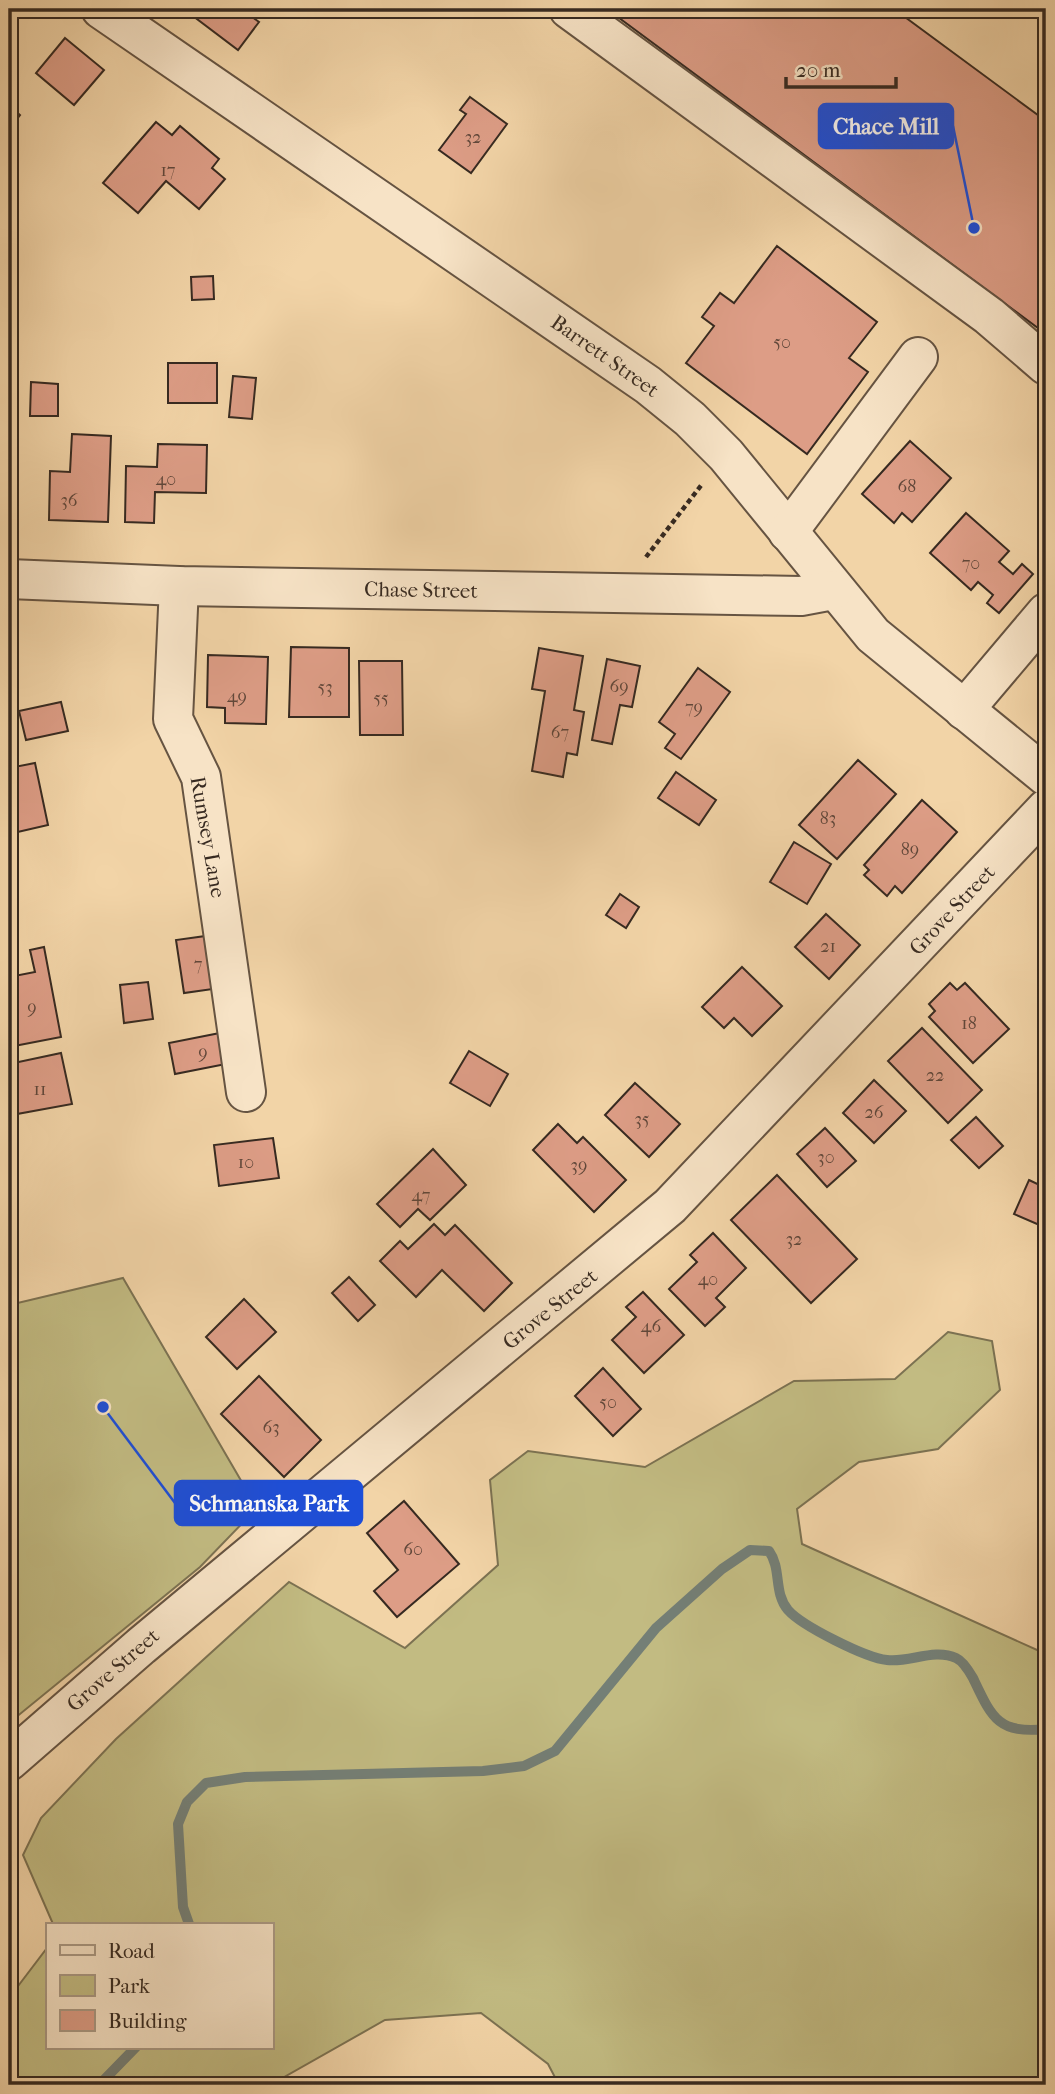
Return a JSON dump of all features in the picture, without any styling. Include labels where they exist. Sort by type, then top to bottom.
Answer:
[{"type":"street","name":"Barrett Street","points":[[101,9],[648,385],[690,419],[726,455],[833,590],[873,635],[1046,776]]},
{"type":"street","points":[[569,9],[989,316],[1046,365]]},
{"type":"street","points":[[788,532],[918,357]]},
{"type":"street","name":"Chase Street","points":[[9,579],[179,586],[801,596],[833,590]]},
{"type":"street","name":"Rumsey Lane","points":[[179,586],[173,719],[201,777],[246,1092]]},
{"type":"street","points":[[964,710],[1046,613]]},
{"type":"street","name":"Grove Street","points":[[9,1761],[141,1646],[670,1206],[1046,809]]},
{"type":"path","points":[[643,561],[710,474]]},
{"type":"green space","points":[[123,1278],[257,1508],[200,1567],[9,1723],[9,1305]]},
{"type":"green space","points":[[948,1332],[992,1341],[1000,1390],[938,1449],[859,1462],[797,1509],[802,1544],[1046,1654],[1046,2079],[1040,2085],[559,2085],[548,2064],[481,2013],[385,2020],[270,2085],[9,2085],[9,1998],[46,1949],[46,2048],[273,2048],[273,1923],[53,1923],[23,1855],[41,1818],[116,1739],[289,1582],[405,1648],[498,1565],[490,1480],[528,1451],[645,1467],[794,1381],[895,1379]]},
{"type":"building","points":[[198,9],[241,9],[259,22],[238,50],[193,16]]},
{"type":"building","points":[[607,9],[894,9],[1046,121],[1046,334]]},
{"type":"building","points":[[65,38],[104,70],[74,105],[36,73]]},
{"type":"building","points":[[470,97],[507,124],[471,173],[439,150],[466,114],[460,110]]},
{"type":"building","points":[[9,105],[20,115],[9,129]]},
{"type":"building","points":[[156,122],[172,135],[180,126],[219,159],[212,168],[225,179],[199,209],[166,181],[138,213],[103,183]]},
{"type":"building","points":[[777,246],[877,322],[849,358],[868,372],[807,454],[686,363],[714,326],[702,317],[720,293],[734,303]]},
{"type":"building","points":[[213,276],[214,299],[192,300],[191,277]]},
{"type":"building","points":[[168,363],[217,363],[217,403],[168,403]]},
{"type":"building","points":[[233,376],[256,378],[252,419],[229,417]]},
{"type":"building","points":[[31,382],[58,384],[58,416],[30,416]]},
{"type":"building","points":[[9,417],[15,417],[12,458],[9,458]]},
{"type":"building","points":[[72,434],[111,436],[108,522],[49,520],[50,471],[70,472]]},
{"type":"building","points":[[910,441],[951,478],[912,522],[902,513],[894,523],[862,494]]},
{"type":"building","points":[[158,444],[207,445],[206,493],[155,492],[154,523],[125,522],[126,466],[157,467]]},
{"type":"building","points":[[966,513],[1009,551],[999,562],[1013,574],[1022,564],[1033,574],[999,613],[987,603],[993,595],[978,582],[971,590],[930,553]]},
{"type":"building","points":[[291,647],[349,648],[349,717],[289,717]]},
{"type":"building","points":[[539,648],[583,656],[574,710],[584,712],[577,755],[567,753],[563,777],[532,771],[545,691],[532,689]]},
{"type":"building","points":[[208,655],[268,657],[266,724],[225,723],[225,708],[207,707]]},
{"type":"building","points":[[607,659],[640,666],[632,707],[620,705],[612,744],[592,740]]},
{"type":"building","points":[[359,661],[402,661],[403,735],[360,735]]},
{"type":"building","points":[[9,667],[16,667],[15,701],[9,700]]},
{"type":"building","points":[[698,668],[730,692],[681,759],[665,748],[675,734],[659,722]]},
{"type":"building","points":[[61,702],[68,731],[26,740],[19,711]]},
{"type":"building","points":[[858,760],[896,794],[837,859],[799,825]]},
{"type":"building","points":[[35,763],[48,825],[9,834],[9,768]]},
{"type":"building","points":[[676,772],[716,800],[699,825],[658,798]]},
{"type":"building","points":[[922,800],[957,832],[902,893],[895,886],[887,896],[864,875],[869,870],[864,865]]},
{"type":"building","points":[[794,842],[831,864],[807,904],[770,882]]},
{"type":"building","points":[[620,894],[639,907],[626,928],[606,915]]},
{"type":"building","points":[[826,914],[860,945],[829,979],[795,947]]},
{"type":"building","points":[[213,935],[220,988],[184,993],[176,940]]},
{"type":"building","points":[[44,947],[61,1037],[9,1047],[9,977],[35,972],[30,950]]},
{"type":"building","points":[[742,967],[782,1006],[752,1036],[734,1018],[724,1028],[702,1007]]},
{"type":"building","points":[[148,982],[153,1019],[124,1023],[120,985]]},
{"type":"building","points":[[950,983],[957,990],[965,983],[1009,1029],[973,1063],[929,1017],[935,1011],[929,1004]]},
{"type":"building","points":[[922,1028],[982,1090],[948,1123],[888,1061]]},
{"type":"building","points":[[230,1031],[236,1062],[175,1074],[169,1043]]},
{"type":"building","points":[[469,1051],[508,1074],[490,1106],[450,1083]]},
{"type":"building","points":[[61,1053],[72,1104],[17,1114],[9,1064]]},
{"type":"building","points":[[874,1080],[906,1111],[874,1143],[843,1113]]},
{"type":"building","points":[[635,1083],[680,1124],[649,1157],[605,1115]]},
{"type":"building","points":[[976,1117],[1003,1146],[979,1168],[951,1140]]},
{"type":"building","points":[[558,1124],[577,1143],[583,1137],[626,1180],[594,1212],[533,1150]]},
{"type":"building","points":[[825,1128],[856,1161],[827,1187],[797,1154]]},
{"type":"building","points":[[273,1138],[279,1178],[219,1186],[214,1145]]},
{"type":"building","points":[[433,1149],[466,1185],[430,1220],[418,1209],[400,1227],[377,1204]]},
{"type":"building","points":[[777,1175],[857,1259],[811,1303],[731,1220]]},
{"type":"building","points":[[1029,1180],[1046,1188],[1044,1227],[1014,1214]]},
{"type":"building","points":[[434,1224],[445,1235],[455,1225],[512,1283],[484,1311],[442,1270],[416,1297],[380,1261],[400,1241],[408,1249]]},
{"type":"building","points":[[713,1233],[746,1268],[716,1298],[725,1307],[705,1326],[669,1289],[697,1262],[690,1255]]},
{"type":"building","points":[[349,1277],[375,1305],[358,1321],[332,1293]]},
{"type":"building","points":[[643,1292],[684,1335],[644,1373],[612,1340],[636,1317],[626,1307]]},
{"type":"building","points":[[244,1299],[276,1332],[237,1369],[206,1337]]},
{"type":"building","points":[[603,1368],[641,1409],[613,1436],[575,1396]]},
{"type":"building","points":[[259,1376],[321,1440],[284,1477],[221,1414]]},
{"type":"building","points":[[404,1501],[459,1564],[397,1617],[374,1591],[398,1570],[367,1533]]},
{"type":"waterway","points":[[189,1923],[183,1907],[178,1824],[187,1802],[206,1783],[245,1777],[483,1771],[524,1766],[555,1751],[656,1628],[722,1569],[750,1550],[769,1551],[775,1565],[783,1603],[795,1617],[806,1624],[850,1648],[877,1658],[895,1660],[930,1655],[956,1658],[968,1669],[986,1704],[999,1720],[1017,1729],[1046,1729]]},
{"type":"waterway","points":[[99,2085],[135,2048]]},
{"type":"place","name":"Chace Mill","points":[[974,228]]},
{"type":"place","name":"Schmanska Park","points":[[103,1407]]}]
